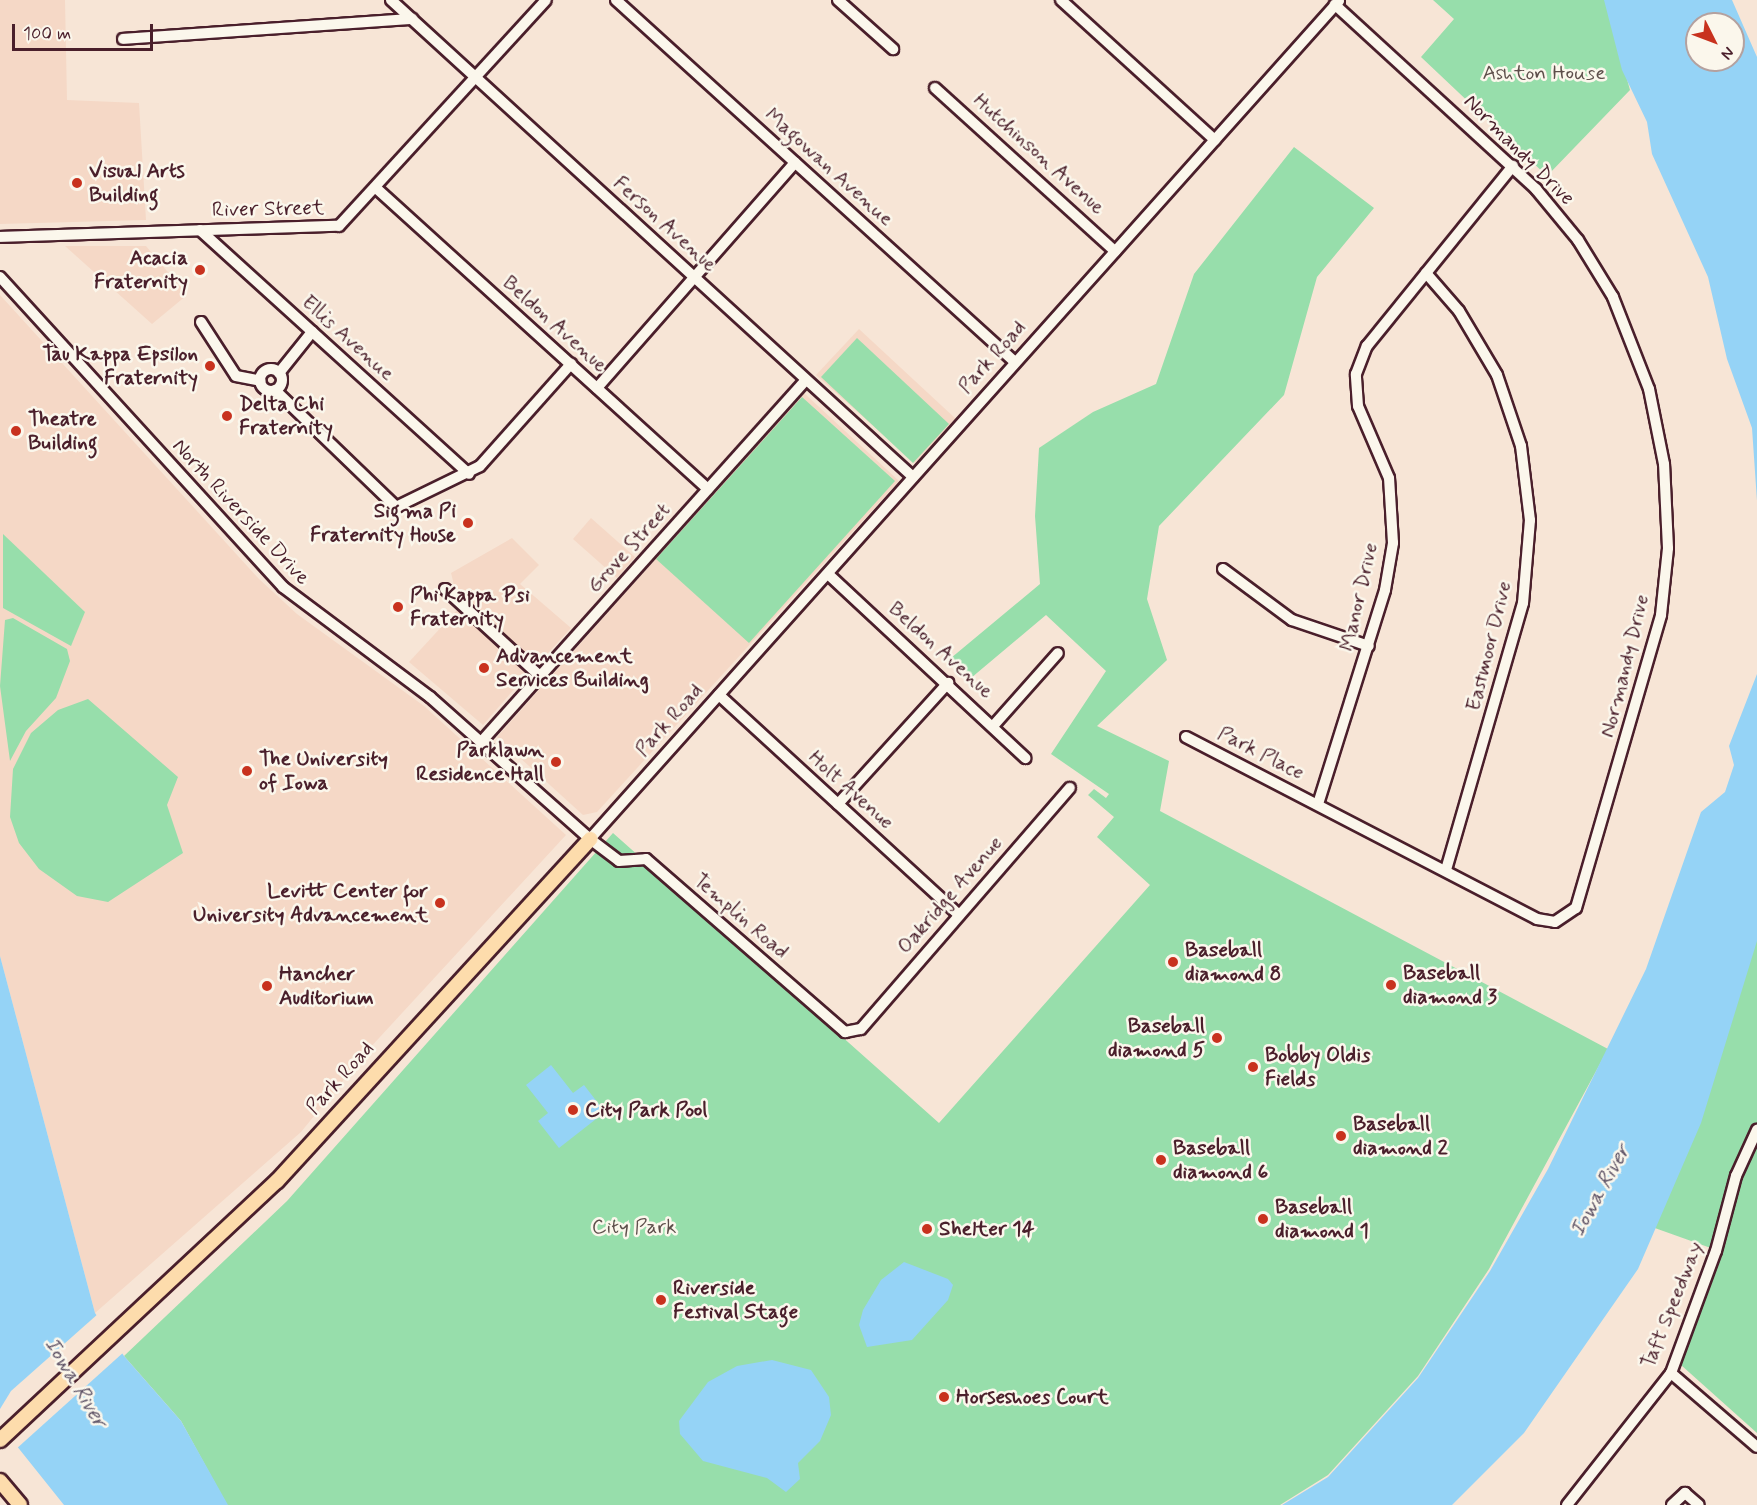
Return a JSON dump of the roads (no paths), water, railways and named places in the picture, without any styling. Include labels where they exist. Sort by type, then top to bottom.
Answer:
[{"type":"main road","name":"Park Road","points":[[0,1440],[277,1181],[590,839]]},
{"type":"main road","points":[[0,1481],[20,1505]]},
{"type":"street","name":"Ferson Avenue","points":[[391,0],[913,477]]},
{"type":"street","name":"River Street","points":[[0,237],[333,228],[376,188],[546,0]]},
{"type":"street","name":"Magowan Avenue","points":[[616,0],[1015,362]]},
{"type":"street","points":[[838,0],[893,49]]},
{"type":"street","points":[[1061,0],[1215,140]]},
{"type":"street","name":"Park Road","points":[[590,839],[1337,3]]},
{"type":"street","name":"Normandy Drive","points":[[1318,804],[1547,922],[1562,920],[1575,908],[1647,675],[1665,580],[1664,464],[1639,357],[1613,297],[1578,240],[1513,166],[1337,3]]},
{"type":"street","points":[[123,39],[412,19]]},
{"type":"street","name":"Hutchinson Avenue","points":[[935,88],[1115,251]]},
{"type":"street","points":[[597,387],[795,163]]},
{"type":"street","name":"Manor Drive","points":[[1318,804],[1369,646],[1389,571],[1393,513],[1384,461],[1355,398],[1356,374],[1367,346],[1513,166]]},
{"type":"street","name":"Beldon Avenue","points":[[376,188],[708,489]]},
{"type":"street","name":"Ellis Avenue","points":[[200,230],[469,474]]},
{"type":"street","name":"Eastmoor Drive","points":[[1426,273],[1468,324],[1497,375],[1521,446],[1530,520],[1523,603],[1446,870]]},
{"type":"street","name":"North Riverside Drive","points":[[0,276],[262,569],[481,742],[590,839]]},
{"type":"street","points":[[201,322],[236,376],[261,381],[275,390],[396,507],[469,474],[571,364]]},
{"type":"street","points":[[279,373],[312,332]]},
{"type":"street","points":[[261,381],[266,371],[279,373]]},
{"type":"street","points":[[275,390],[282,382],[279,373]]},
{"type":"street","name":"Grove Street","points":[[481,742],[806,380]]},
{"type":"street","points":[[1223,569],[1292,620],[1369,646]]},
{"type":"street","name":"Beldon Avenue","points":[[828,574],[994,725],[1025,758]]},
{"type":"street","points":[[445,589],[540,676]]},
{"type":"street","points":[[994,725],[1058,653]]},
{"type":"street","points":[[838,804],[948,683]]},
{"type":"street","name":"Holt Avenue","points":[[719,696],[957,913]]},
{"type":"street","name":"Park Place","points":[[1186,737],[1318,804]]},
{"type":"street","name":"Oakridge Avenue","points":[[861,1029],[957,913],[1070,788]]},
{"type":"street","name":"Templin Road","points":[[590,839],[619,861],[646,859],[840,1029],[861,1029]]},
{"type":"street","name":"Taft Speedway","points":[[1567,1505],[1671,1373],[1716,1251],[1736,1176],[1757,1130]]},
{"type":"street","points":[[1671,1373],[1757,1447]]},
{"type":"street","points":[[1672,1505],[1685,1493],[1700,1505]]},
{"type":"water","points":[[1604,0],[1732,0],[1737,12],[1685,12],[1685,72],[1745,72],[1745,30],[1757,57],[1757,501],[1752,428],[1727,359],[1708,277],[1652,154],[1647,122],[1622,70]]},
{"type":"water","name":"Iowa River","points":[[1757,674],[1757,941],[1701,1123],[1638,1269],[1524,1433],[1452,1505],[1282,1505],[1328,1477],[1418,1378],[1490,1271],[1548,1169],[1646,969],[1701,812],[1725,792],[1734,765],[1729,746]]},
{"type":"water","name":"Iowa River","points":[[0,956],[95,1313],[124,1356],[181,1421],[228,1505],[64,1505],[0,1425]]},
{"type":"water","points":[[551,1065],[573,1093],[584,1085],[605,1112],[559,1148],[538,1121],[548,1113],[526,1085]]},
{"type":"water","points":[[904,1262],[948,1279],[953,1285],[948,1300],[912,1340],[867,1347],[859,1325],[863,1310],[881,1280]]},
{"type":"water","points":[[772,1360],[811,1370],[829,1397],[831,1415],[820,1441],[798,1463],[800,1479],[786,1492],[767,1478],[703,1461],[680,1434],[679,1421],[708,1382],[737,1366]]},
{"type":"place","name":"Visual Arts Building","points":[[77,183]]},
{"type":"place","name":"Acacia Fraternity","points":[[200,270]]},
{"type":"place","name":"Tau Kappa Epsilon Fraternity","points":[[210,366]]},
{"type":"place","name":"Delta Chi Fraternity","points":[[227,416]]},
{"type":"place","name":"Theatre Building","points":[[16,431]]},
{"type":"place","name":"Sigma Pi Fraternity House","points":[[468,523]]},
{"type":"place","name":"Phi Kappa Psi Fraternity","points":[[398,607]]},
{"type":"place","name":"Advancement Services Building","points":[[484,668]]},
{"type":"place","name":"Parklawn Residence Hall","points":[[556,762]]},
{"type":"place","name":"The University of Iowa","points":[[247,771]]},
{"type":"place","name":"Levitt Center for University Advancement","points":[[440,903]]},
{"type":"place","name":"Baseball diamond 8","points":[[1173,962]]},
{"type":"place","name":"Baseball diamond 3","points":[[1391,985]]},
{"type":"place","name":"Hancher Auditorium","points":[[267,986]]},
{"type":"place","name":"Baseball diamond 5","points":[[1217,1038]]},
{"type":"place","name":"Bobby Oldis Fields","points":[[1253,1067]]},
{"type":"place","name":"City Park Pool","points":[[573,1110]]},
{"type":"place","name":"Baseball diamond 2","points":[[1341,1136]]},
{"type":"place","name":"Baseball diamond 6","points":[[1161,1160]]},
{"type":"place","name":"Baseball diamond 1","points":[[1263,1219]]},
{"type":"place","name":"Shelter 14","points":[[927,1229]]},
{"type":"place","name":"Riverside Festival Stage","points":[[661,1300]]},
{"type":"place","name":"Horseshoes Court","points":[[944,1397]]},
{"type":"park label","name":"Ashton House","points":[[1544,73]]},
{"type":"park label","name":"City Park","points":[[634,1227]]}]
